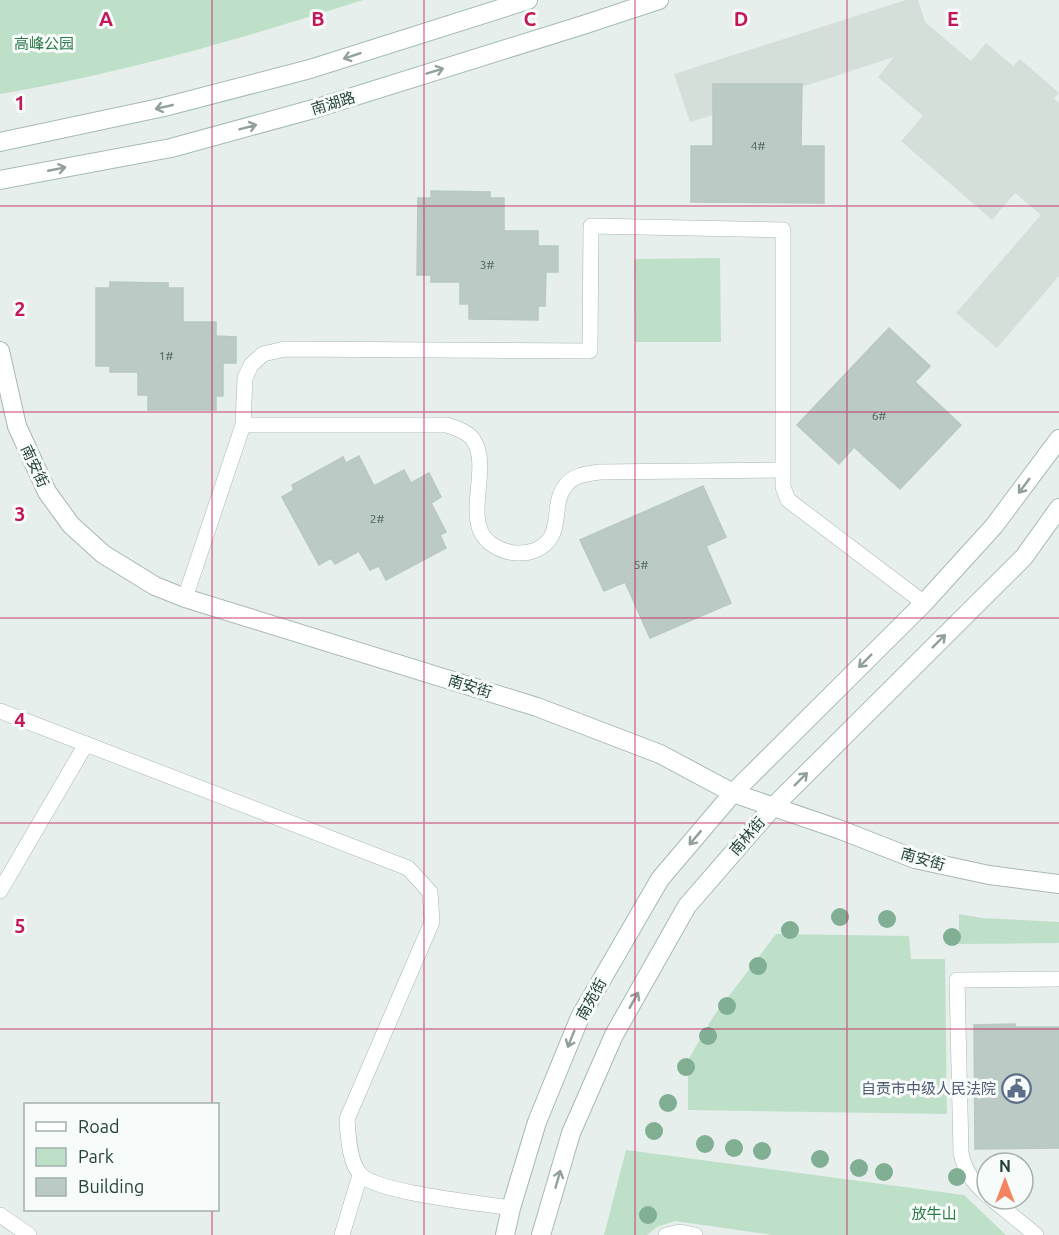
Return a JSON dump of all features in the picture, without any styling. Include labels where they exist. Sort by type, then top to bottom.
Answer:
[{"type":"main road","points":[[0,142],[164,107],[310,69],[528,0]]},
{"type":"main road","name":"南湖路","points":[[0,180],[182,145],[339,101],[659,0]]},
{"type":"main road","name":"南安街","points":[[0,351],[17,426],[47,492],[71,525],[103,554],[154,586],[185,598],[537,707],[660,754],[733,793],[841,830],[915,859],[989,875],[1059,884]]},
{"type":"main road","points":[[733,793],[924,603],[994,526],[1059,439]]},
{"type":"main road","name":"南林街","points":[[542,1235],[571,1133],[614,1035],[687,906],[773,807],[1024,557],[1059,508]]},
{"type":"main road","name":"南苑街","points":[[505,1235],[537,1122],[580,1017],[660,879],[733,793]]},
{"type":"lane","points":[[185,598],[243,425],[245,378],[251,365],[263,354],[285,349],[590,351],[591,226],[783,230],[783,487],[788,500],[924,603]]},
{"type":"lane","points":[[243,425],[447,425],[462,430],[474,440],[479,458],[478,522],[482,534],[493,545],[504,551],[516,553],[531,552],[543,546],[551,537],[556,523],[558,501],[564,487],[573,478],[585,474],[782,470]]},
{"type":"lane","points":[[0,711],[408,868],[430,892],[432,922],[347,1119],[349,1148],[360,1175],[342,1235]]},
{"type":"lane","points":[[0,891],[86,744]]},
{"type":"lane","points":[[975,1183],[964,1167],[961,1153],[957,980],[1059,979]]},
{"type":"lane","points":[[360,1175],[383,1187],[511,1208]]},
{"type":"lane","points":[[1007,1211],[1036,1235]]},
{"type":"lane","points":[[0,1215],[29,1235]]},
{"type":"lane","points":[[666,1235],[680,1232],[694,1234]]},
{"type":"shaded area","points":[[906,0],[918,0],[925,22],[971,61],[986,43],[1013,66],[1020,59],[1059,93],[1054,98],[1059,103],[1059,276],[997,348],[956,313],[1041,215],[1015,193],[992,220],[901,141],[923,116],[878,77],[894,57],[802,87],[713,84],[713,115],[690,122],[674,74]]},
{"type":"green space","name":"高峰公园","points":[[0,0],[363,0],[273,28],[138,65],[0,94]]},
{"type":"green space","points":[[720,258],[721,342],[635,342],[634,259]]},
{"type":"green space","points":[[959,914],[982,918],[1059,922],[1059,943],[959,944]]},
{"type":"green space","points":[[776,934],[909,936],[911,959],[945,959],[947,1114],[688,1110],[688,1060],[713,1017]]},
{"type":"green space","name":"放牛山","points":[[626,1150],[964,1195],[975,1205],[975,1211],[981,1211],[1006,1235],[772,1235],[675,1221],[657,1227],[647,1235],[604,1235]]},
{"type":"building","points":[[713,84],[802,84],[801,146],[824,146],[824,203],[691,202],[691,146],[713,146]]},
{"type":"building","points":[[431,191],[490,192],[490,198],[504,198],[504,231],[538,231],[538,246],[558,246],[558,272],[546,272],[545,306],[538,306],[538,320],[469,319],[469,304],[460,304],[460,282],[431,282],[431,275],[417,275],[418,198],[431,198]]},
{"type":"building","points":[[110,282],[168,283],[168,288],[183,288],[183,322],[216,322],[216,336],[236,337],[236,363],[223,363],[223,396],[216,396],[216,410],[148,410],[148,395],[138,395],[138,372],[110,372],[110,366],[96,366],[96,288],[110,288]]},
{"type":"building","points":[[889,328],[930,366],[915,382],[961,425],[900,489],[854,447],[839,464],[797,425]]},
{"type":"building","points":[[359,456],[374,486],[404,470],[411,483],[429,473],[441,497],[431,503],[446,532],[440,535],[446,548],[386,580],[379,566],[370,570],[359,551],[335,564],[331,558],[319,565],[282,497],[294,490],[292,485],[343,457],[346,463]]},
{"type":"building","points":[[703,486],[726,537],[706,546],[731,603],[650,638],[625,582],[604,591],[580,540]]},
{"type":"building","name":"自贡市中级人民法院","points":[[1015,1024],[1015,1027],[1059,1027],[1059,1148],[975,1149],[974,1025]]},
{"type":"place","name":"自贡市中级人民法院","points":[[1017,1088]]}]
